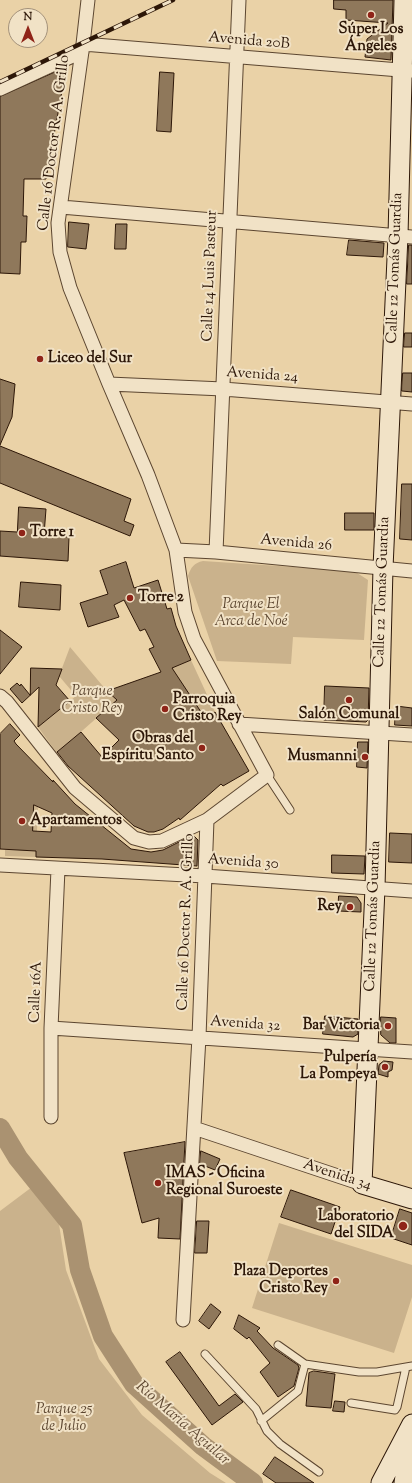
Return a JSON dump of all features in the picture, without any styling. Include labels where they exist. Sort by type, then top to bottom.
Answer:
[{"type":"street","name":"Calle 16 Doctor R. A. Grillo","points":[[88,0],[58,223],[60,252],[70,288],[148,475],[176,550],[185,612],[194,639],[267,775],[207,820],[199,1038],[184,1320]]},
{"type":"street","name":"Calle 14 Luis Pasteur","points":[[216,552],[239,0]]},
{"type":"street","name":"Calle 12 Tomás Guardia","points":[[362,1184],[375,888],[383,568],[391,402],[405,237],[407,71],[404,0]]},
{"type":"street","name":"Avenida 20B","points":[[82,48],[236,57],[407,71]]},
{"type":"street","points":[[0,89],[82,48]]},
{"type":"street","points":[[61,207],[405,237]]},
{"type":"street","name":"Avenida 24","points":[[109,384],[223,389],[412,404]]},
{"type":"street","name":"Avenida 26","points":[[176,550],[216,552],[412,571]]},
{"type":"street","points":[[0,696],[7,702],[74,788],[134,838],[148,842],[162,841],[207,820]]},
{"type":"street","points":[[239,724],[412,735]]},
{"type":"street","name":"Avenida 30","points":[[0,865],[205,876],[412,891]]},
{"type":"street","name":"Calle 16A","points":[[51,1117],[51,1028],[58,869]]},
{"type":"street","name":"Avenida 32","points":[[51,1028],[412,1052]]},
{"type":"street","name":"Avenida 34","points":[[194,1128],[412,1200]]},
{"type":"street","points":[[381,1483],[412,1424]]},
{"type":"street","points":[[404,1483],[412,1429]]},
{"type":"lane","points":[[267,775],[290,810]]},
{"type":"lane","points":[[278,1345],[305,1364],[359,1372],[377,1372],[409,1367],[395,1410],[351,1403]]},
{"type":"lane","points":[[205,1354],[256,1409],[267,1430],[280,1444],[319,1472]]},
{"type":"lane","points":[[261,1421],[298,1391],[305,1364]]},
{"type":"green space","name":"Parque El Arca de Noé","points":[[203,561],[354,571],[368,580],[364,640],[293,637],[291,664],[217,661],[188,576],[193,566]]},
{"type":"green space","name":"Parque Cristo Rey","points":[[70,647],[107,691],[117,700],[57,753],[38,727],[76,696],[59,676]]},
{"type":"green space","points":[[191,660],[215,712],[194,725],[196,705],[172,668]]},
{"type":"green space","points":[[7,793],[38,807],[36,857],[5,856],[5,850],[10,850],[11,846]]},
{"type":"green space","name":"Parque 25 de Julio","points":[[40,1181],[59,1224],[66,1270],[99,1359],[142,1415],[210,1473],[226,1483],[0,1483],[0,1211]]},
{"type":"green space","name":"Plaza Deportes Cristo Rey","points":[[279,1223],[412,1265],[412,1297],[394,1353],[252,1308]]},
{"type":"building","points":[[334,0],[393,0],[391,60],[365,57],[367,39],[388,23],[346,20],[346,10],[334,9]]},
{"type":"building","points":[[65,68],[46,179],[24,179],[23,216],[27,216],[26,242],[21,242],[20,274],[0,273],[0,97]]},
{"type":"building","points":[[160,72],[174,73],[171,132],[157,131]]},
{"type":"building","points":[[69,222],[89,224],[86,249],[68,247]]},
{"type":"building","points":[[116,224],[127,224],[126,249],[115,249]]},
{"type":"building","points":[[349,240],[384,243],[383,257],[347,255]]},
{"type":"building","points":[[409,245],[412,245],[412,284],[407,284]]},
{"type":"building","points":[[405,333],[412,333],[412,347],[404,347]]},
{"type":"building","points":[[403,373],[412,373],[412,392],[402,391]]},
{"type":"building","points":[[0,379],[15,384],[12,417],[0,445]]},
{"type":"building","points":[[0,446],[131,499],[124,521],[134,525],[130,536],[0,483]]},
{"type":"building","points":[[402,484],[412,484],[412,540],[400,539]]},
{"type":"building","name":"Torre 1","points":[[19,507],[46,509],[44,535],[69,537],[68,561],[0,556],[0,531],[17,532]]},
{"type":"building","points":[[345,513],[374,513],[374,530],[345,530]]},
{"type":"building","points":[[126,562],[134,588],[158,580],[167,609],[171,608],[176,626],[191,660],[172,668],[205,718],[215,712],[249,771],[223,786],[221,784],[180,820],[179,818],[163,829],[154,832],[148,832],[134,826],[68,766],[57,752],[81,732],[102,757],[119,740],[96,718],[117,700],[107,691],[161,672],[149,649],[154,647],[145,629],[140,631],[124,600],[114,605],[119,617],[88,627],[80,603],[108,594],[100,571]]},
{"type":"building","points":[[21,582],[61,585],[60,610],[19,607]]},
{"type":"building","points":[[0,630],[22,647],[0,674]]},
{"type":"building","points":[[31,668],[62,669],[56,685],[70,701],[38,727],[39,687],[22,703],[10,689],[17,683],[20,686],[21,684],[30,695]]},
{"type":"building","name":"Salón Comunal","points":[[325,686],[369,688],[368,720],[366,722],[324,720]]},
{"type":"building","points":[[396,706],[412,708],[412,726],[395,725]]},
{"type":"building","points":[[10,724],[20,735],[14,741],[16,744],[75,804],[131,849],[151,852],[163,850],[193,835],[198,840],[197,866],[102,859],[36,857],[36,851],[0,849],[0,734]],"holes":[[[34,805],[52,813],[51,832],[33,831]]]},
{"type":"building","name":"Musmanni","points":[[358,742],[368,742],[367,768],[357,767]]},
{"type":"building","points":[[390,833],[412,834],[412,863],[389,862]]},
{"type":"building","points":[[332,855],[365,856],[364,874],[332,873]]},
{"type":"building","name":"Rey","points":[[339,896],[357,897],[361,903],[361,912],[338,911]]},
{"type":"building","points":[[325,1016],[358,1019],[358,1034],[353,1037],[323,1034]]},
{"type":"building","name":"Bar Victoria","points":[[381,1017],[396,1018],[396,1043],[390,1043],[381,1035]]},
{"type":"building","name":"Pulpería La Pompeya","points":[[384,1061],[393,1062],[392,1070],[388,1072],[388,1077],[378,1074],[379,1065]]},
{"type":"building","name":"IMAS - Oficina Regional Suroeste","points":[[185,1142],[180,1239],[158,1238],[159,1218],[142,1223],[124,1153]]},
{"type":"building","points":[[201,1151],[220,1159],[215,1170],[200,1164]]},
{"type":"building","points":[[291,1190],[340,1207],[331,1234],[281,1217]]},
{"type":"building","name":"Laboratorio del SIDA","points":[[400,1209],[412,1213],[412,1245],[391,1238]]},
{"type":"building","points":[[197,1221],[209,1221],[207,1253],[195,1253]]},
{"type":"building","points":[[211,1304],[221,1312],[209,1329],[199,1321]]},
{"type":"building","points":[[239,1315],[260,1328],[257,1331],[273,1348],[298,1365],[299,1368],[294,1386],[278,1397],[260,1372],[270,1363],[249,1337],[247,1339],[234,1329]]},
{"type":"building","points":[[180,1352],[219,1406],[235,1394],[243,1402],[212,1425],[166,1362]]},
{"type":"building","points":[[314,1371],[335,1374],[331,1408],[306,1406],[309,1373]]},
{"type":"building","points":[[335,1401],[345,1402],[344,1412],[333,1411]]},
{"type":"building","points":[[275,1457],[314,1483],[276,1483],[263,1474]]},
{"type":"waterway","name":"Río María Aguilar","points":[[0,1128],[18,1158],[72,1225],[80,1270],[103,1336],[134,1384],[203,1446],[253,1483]]},
{"type":"railway","points":[[0,82],[173,0]]},
{"type":"place","name":"Súper Los Ángeles","points":[[371,15]]},
{"type":"place","name":"Liceo del Sur","points":[[40,359]]},
{"type":"place","name":"Torre 1","points":[[22,533]]},
{"type":"place","name":"Torre 2","points":[[130,598]]},
{"type":"place","name":"Salón Comunal","points":[[349,700]]},
{"type":"place","name":"Parroquia Cristo Rey","points":[[165,709]]},
{"type":"place","name":"Obras del Espíritu Santo","points":[[202,748]]},
{"type":"place","name":"Musmanni","points":[[365,757]]},
{"type":"place","name":"Apartamentos","points":[[22,821]]},
{"type":"place","name":"Rey","points":[[350,907]]},
{"type":"place","name":"Bar Victoria","points":[[388,1026]]},
{"type":"place","name":"Pulpería La Pompeya","points":[[385,1067]]},
{"type":"place","name":"IMAS - Oficina Regional Suroeste","points":[[158,1183]]},
{"type":"place","name":"Laboratorio del SIDA","points":[[403,1226]]},
{"type":"place","name":"Plaza Deportes Cristo Rey","points":[[336,1281]]}]
